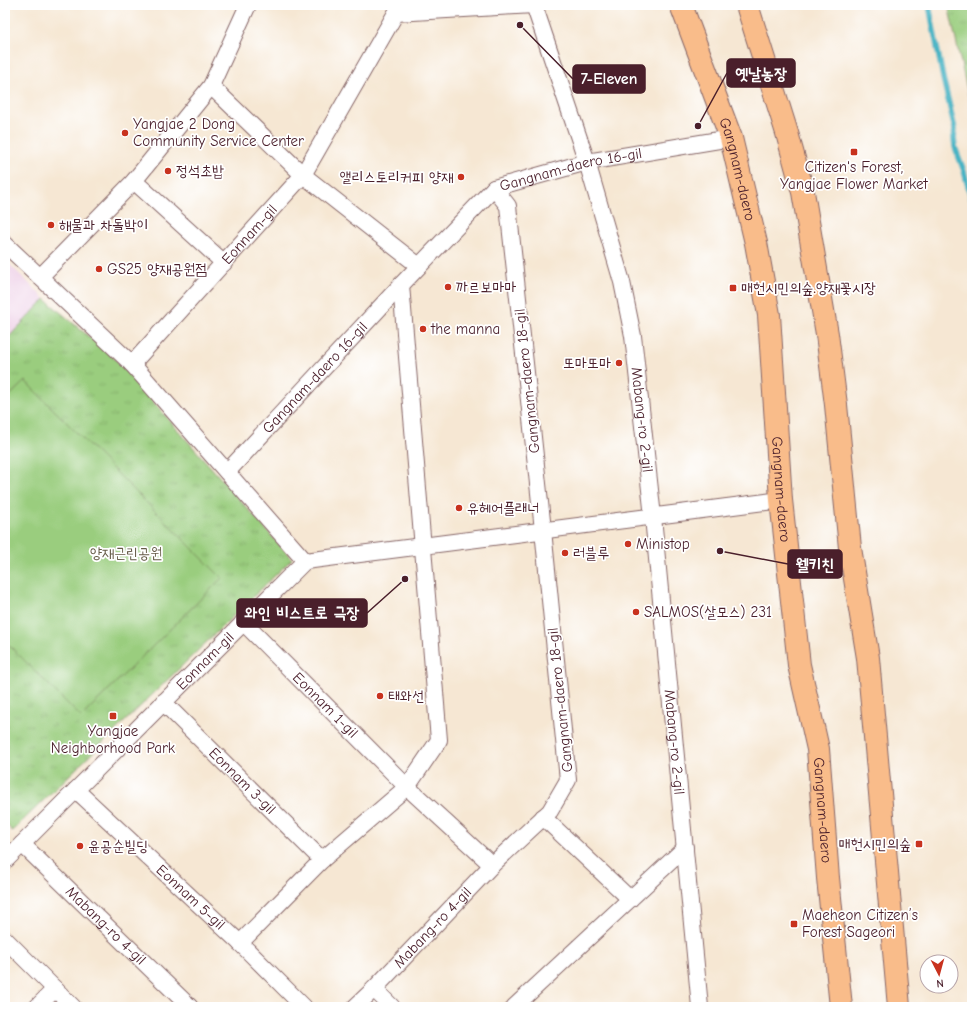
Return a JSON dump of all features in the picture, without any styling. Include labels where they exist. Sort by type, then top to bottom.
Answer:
[{"type":"main road","name":"Gangnam-daero","points":[[681,5],[731,138],[756,243],[769,315],[781,500],[799,665],[818,749],[828,878],[841,1007]]},
{"type":"main road","points":[[747,5],[788,133],[803,192],[827,334],[836,405],[850,548],[868,658],[899,1007]]},
{"type":"street","points":[[40,277],[134,181],[211,86],[248,5]]},
{"type":"street","points":[[391,9],[534,5]]},
{"type":"street","name":"Mabang-ro 2-gil","points":[[534,5],[587,162],[622,282],[633,336],[653,517],[700,1007]]},
{"type":"street","name":"Eonnam-gil","points":[[132,364],[303,175],[391,9]]},
{"type":"street","points":[[211,86],[303,175],[419,266]]},
{"type":"street","name":"Gangnam-daero 16-gil","points":[[227,472],[401,285],[494,188],[587,162],[731,138]]},
{"type":"street","points":[[134,181],[224,263]]},
{"type":"street","name":"Gangnam-daero 18-gil","points":[[492,865],[550,811],[568,780],[508,206],[494,188]]},
{"type":"street","points":[[5,244],[132,364],[305,560],[781,500]]},
{"type":"street","points":[[240,943],[322,860],[408,787],[439,740],[401,285]]},
{"type":"street","name":"Eonnam-gil","points":[[5,861],[305,560]]},
{"type":"street","name":"Eonnam 1-gil","points":[[243,622],[408,787],[492,865]]},
{"type":"street","name":"Eonnam 3-gil","points":[[163,702],[322,860]]},
{"type":"street","name":"Eonnam 5-gil","points":[[76,790],[240,943],[304,1007]]},
{"type":"street","points":[[543,817],[630,899]]},
{"type":"street","name":"Mabang-ro 4-gil","points":[[22,844],[190,1007]]},
{"type":"street","points":[[514,1007],[685,848]]},
{"type":"street","name":"Mabang-ro 4-gil","points":[[355,1007],[492,865]]},
{"type":"street","points":[[5,939],[73,1007]]},
{"type":"street","points":[[37,1007],[55,989]]},
{"type":"street","points":[[374,989],[392,1007]]},
{"type":"shaded area","points":[[5,260],[45,299],[5,341]]},
{"type":"green space","points":[[948,5],[972,5],[972,112]]},
{"type":"green space","name":"양재근린공원","points":[[45,299],[116,360],[292,559],[12,831],[5,823],[5,341]]},
{"type":"green space","points":[[25,381],[222,578],[81,717],[5,641],[5,400]]},
{"type":"waterway","points":[[929,5],[943,78],[955,129],[955,147],[964,171],[972,202]]},
{"type":"place","name":"7-Eleven","points":[[520,25]]},
{"type":"place","name":"옛날농장","points":[[698,126]]},
{"type":"place","name":"Yangjae 2 Dong Community Service Center","points":[[125,133]]},
{"type":"place","name":"Citizen's Forest, Yangjae Flower Market","points":[[854,152]]},
{"type":"place","name":"정석초밥","points":[[168,171]]},
{"type":"place","name":"앨리스토리커피 양재","points":[[461,177]]},
{"type":"place","name":"해물과 차돌박이","points":[[51,225]]},
{"type":"place","name":"GS25 양재공원점","points":[[99,269]]},
{"type":"place","name":"까르보마마","points":[[448,287]]},
{"type":"place","name":"매헌시민의숲.양재꽃시장","points":[[733,288]]},
{"type":"place","name":"the manna","points":[[423,329]]},
{"type":"place","name":"또마또마","points":[[619,363]]},
{"type":"place","name":"유헤어플래너","points":[[459,508]]},
{"type":"place","name":"Ministop","points":[[628,544]]},
{"type":"place","name":"웰키친","points":[[720,551]]},
{"type":"place","name":"러블루","points":[[565,553]]},
{"type":"place","name":"와인 비스트로 극장","points":[[405,579]]},
{"type":"place","name":"SALMOS(살모스) 231","points":[[636,612]]},
{"type":"place","name":"태와선","points":[[380,696]]},
{"type":"place","name":"Yangjae Neighborhood Park","points":[[113,716]]},
{"type":"place","name":"매헌시민의숲","points":[[919,844]]},
{"type":"place","name":"윤공순빌딩","points":[[80,846]]},
{"type":"place","name":"Maeheon Citizen’s Forest Sageori","points":[[794,924]]}]
